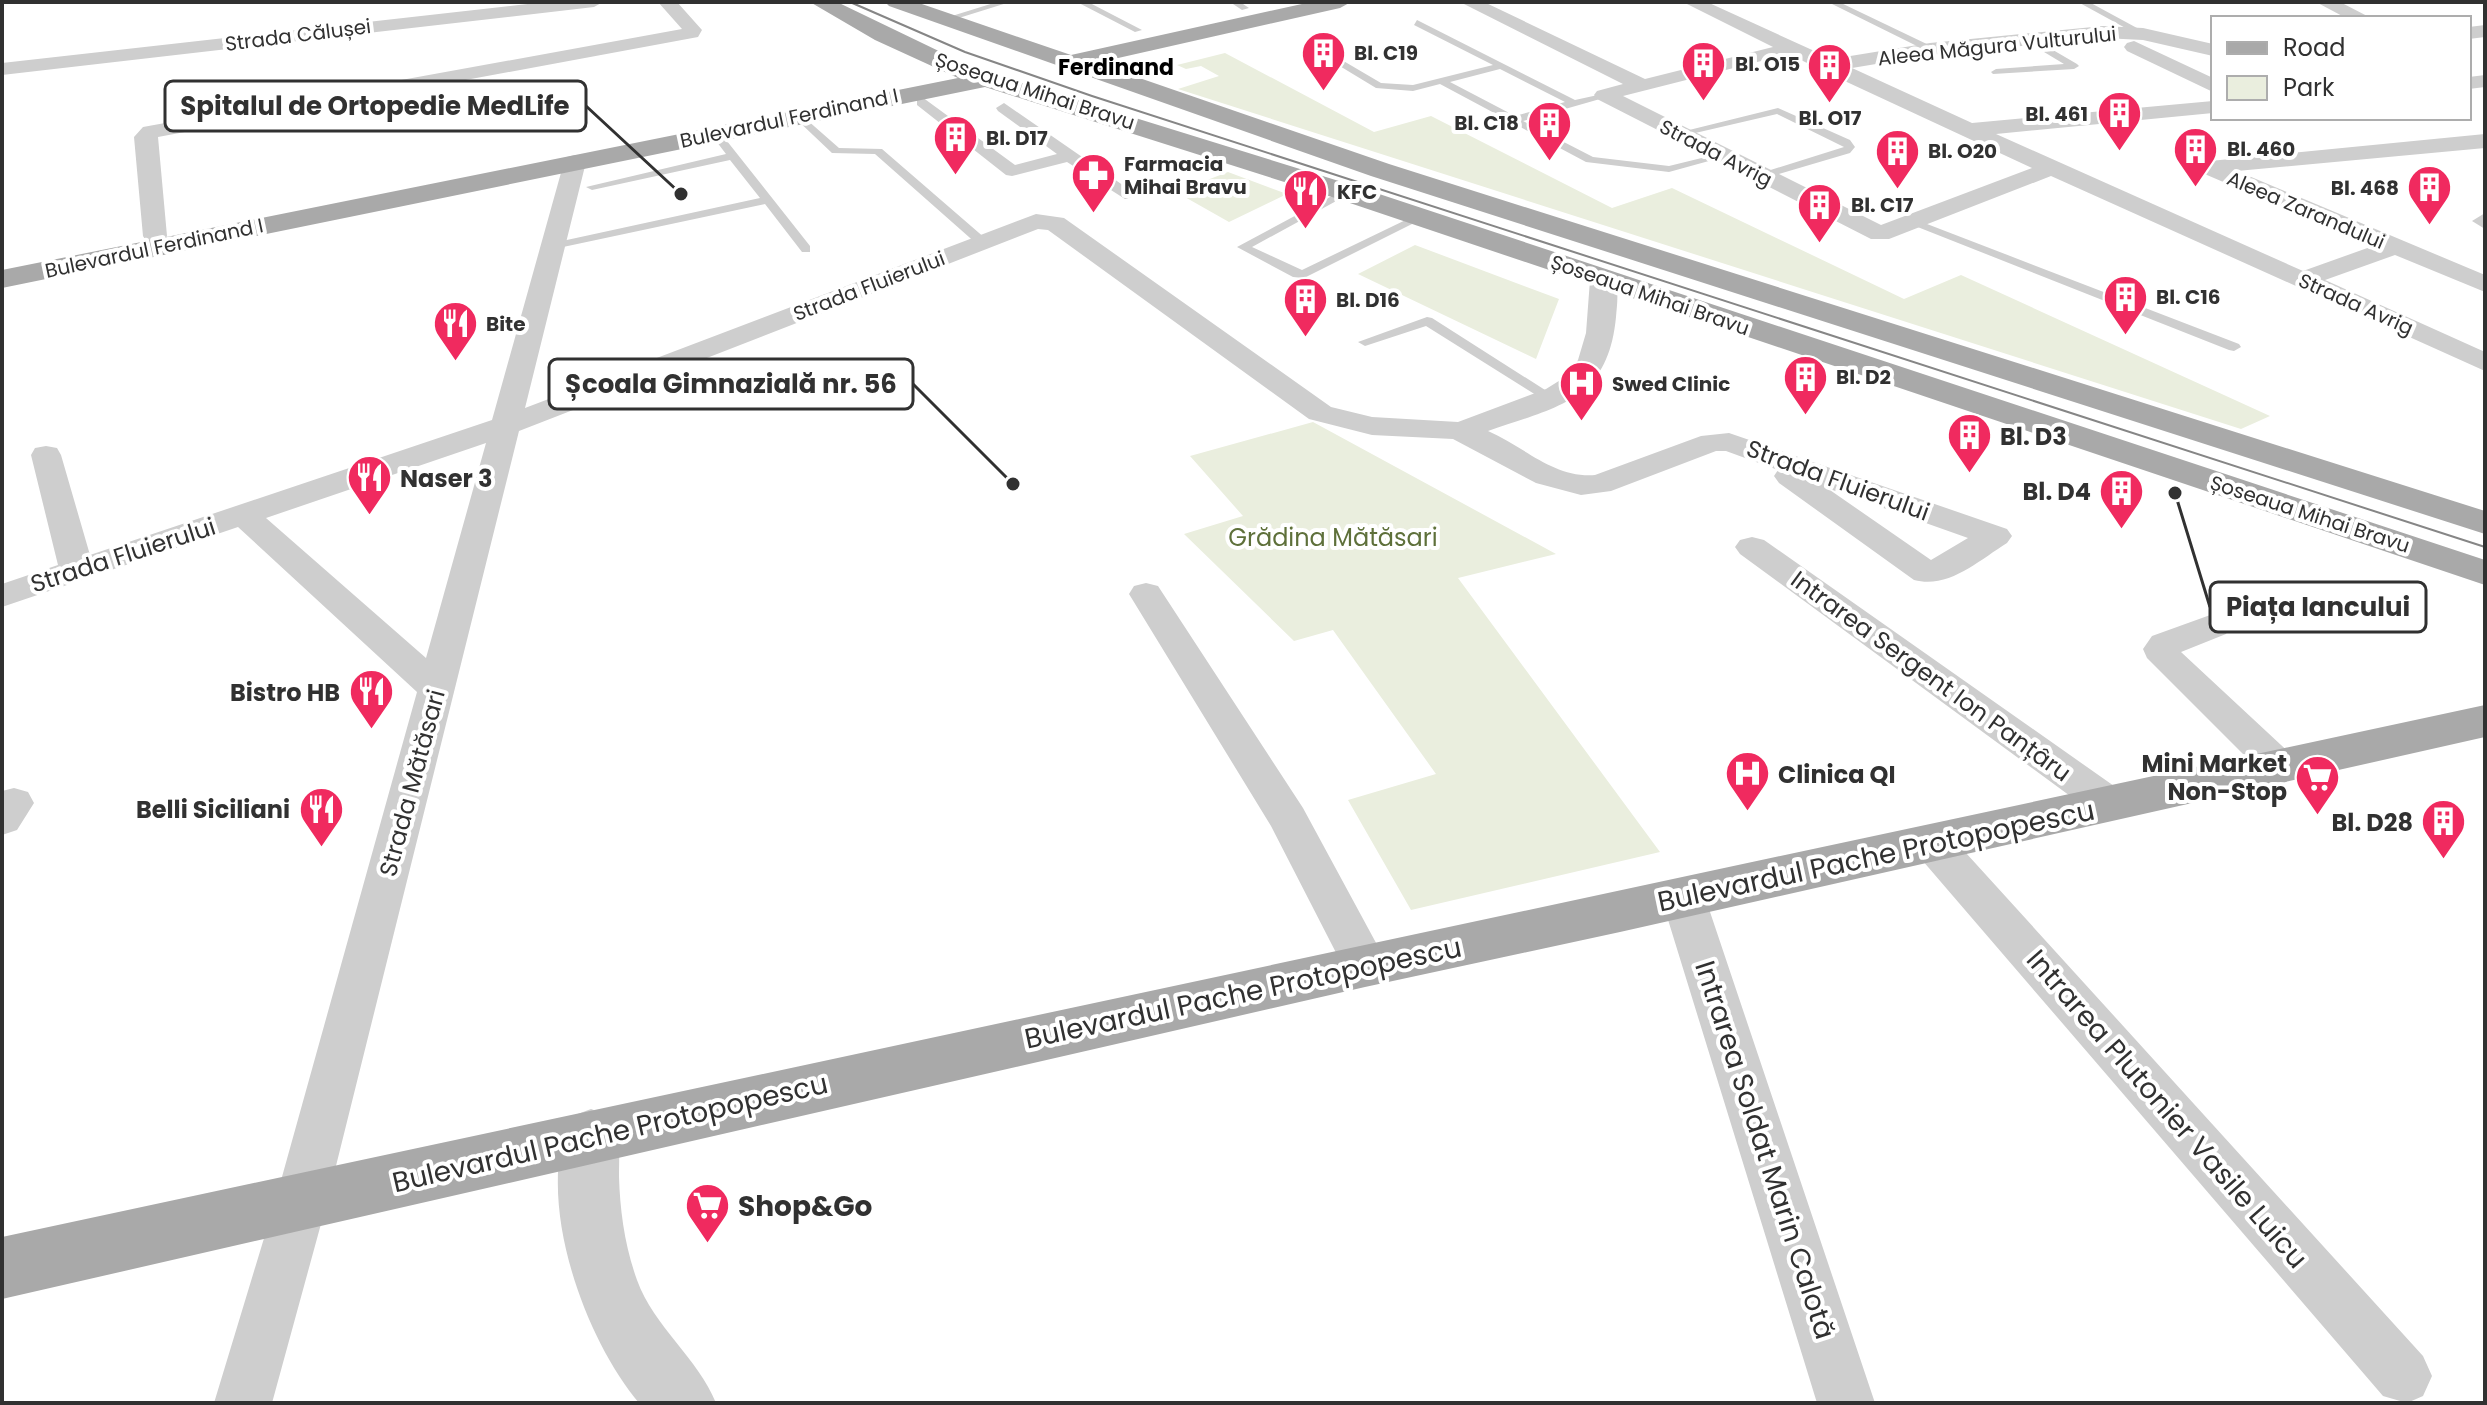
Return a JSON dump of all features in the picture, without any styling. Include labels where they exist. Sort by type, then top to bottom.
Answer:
[{"type":"main road","name":"Șoseaua Mihai Bravu","points":[[821,2],[955,69],[1420,217],[2478,577]]},
{"type":"main road","name":"Șoseaua Mihai Bravu","points":[[896,2],[1158,95],[1619,248],[2485,523]]},
{"type":"main road","name":"Bulevardul Ferdinand I","points":[[2,268],[155,236],[196,234],[583,174],[876,84],[1037,52],[1240,5],[1274,2]]},
{"type":"main road","name":"Bulevardul Ferdinand I","points":[[876,84],[986,79],[1340,2]]},
{"type":"main road","points":[[883,35],[896,49],[876,84],[922,102],[1000,103],[1095,112]]},
{"type":"main road","points":[[1158,95],[1155,66],[1159,57],[1181,38]]},
{"type":"main road","name":"Bulevardul Ferdinand I","points":[[2,279],[196,234],[794,110]]},
{"type":"main road","name":"Bulevardul Pache Protopopescu","points":[[2,1268],[1365,965],[2281,768],[2483,721]]},
{"type":"street","points":[[397,24],[413,2]]},
{"type":"street","name":"Strada Călușei","points":[[2,69],[594,2]]},
{"type":"street","points":[[155,236],[145,137],[151,132],[691,33],[693,30],[667,2]]},
{"type":"street","points":[[1469,2],[1642,85]]},
{"type":"street","name":"Strada Avrig","points":[[1692,2],[1968,130],[2485,362]]},
{"type":"street","points":[[2325,2],[2357,16]]},
{"type":"street","points":[[2103,32],[2211,85]]},
{"type":"street","name":"Aleea Măgura Vulturului","points":[[1828,66],[1930,49],[2103,32],[2143,34],[2211,50]]},
{"type":"street","name":"Strada Avrig","points":[[1604,95],[1791,48]]},
{"type":"street","name":"Strada Avrig","points":[[1604,95],[1880,234],[2052,168]]},
{"type":"street","points":[[922,102],[1012,171],[1070,156]]},
{"type":"street","points":[[1968,130],[2211,107]]},
{"type":"street","points":[[1004,108],[1125,194],[1155,185]]},
{"type":"street","name":"Aleea Zarandului","points":[[2485,141],[2208,167],[2485,284]]},
{"type":"street","name":"Strada Mătăsari","points":[[243,1403],[301,1202],[553,247],[583,174]]},
{"type":"street","name":"Strada Fluierului","points":[[2,596],[505,426],[1036,221],[1055,223],[1320,413],[1368,425],[1461,431],[1551,480],[1581,488],[1600,484],[1712,442],[1729,442],[1754,450],[1995,536],[1935,572],[1926,572],[1754,450]]},
{"type":"street","points":[[2301,280],[2394,247]]},
{"type":"street","name":"Strada Fluierului","points":[[1461,431],[1549,397],[1578,382],[1589,369],[1605,309],[1603,280]]},
{"type":"street","points":[[46,455],[77,571]]},
{"type":"street","name":"Strada Fluierului","points":[[244,515],[437,689]]},
{"type":"street","name":"Intrarea Sergent Ion Panțâru","points":[[1752,547],[2110,804]]},
{"type":"street","points":[[1146,594],[1288,819],[1365,965]]},
{"type":"street","points":[[2213,626],[2165,645],[2161,649],[2165,658],[2281,768]]},
{"type":"street","name":"Intrarea Plutonier Vasile Luicu","points":[[1931,842],[2403,1376]]},
{"type":"street","name":"Intrarea Soldat Marin Calotă","points":[[1683,897],[1846,1403]]},
{"type":"street","points":[[591,1136],[588,1206],[597,1262],[621,1319],[660,1379],[683,1403]]},
{"type":"lane","points":[[943,20],[1006,2]]},
{"type":"lane","points":[[1081,2],[1138,30]]},
{"type":"lane","points":[[2082,2],[2143,34]]},
{"type":"lane","points":[[1834,3],[1930,49]]},
{"type":"lane","points":[[1417,23],[1498,67],[1574,103]]},
{"type":"lane","points":[[1996,72],[2074,66],[2029,39]]},
{"type":"lane","points":[[1315,48],[1379,86],[1413,88],[1498,67]]},
{"type":"lane","points":[[1441,81],[1590,160],[1669,169],[1722,156]]},
{"type":"lane","points":[[1514,120],[1604,95]]},
{"type":"lane","points":[[794,110],[836,151],[878,151],[982,242]]},
{"type":"lane","points":[[1678,134],[1778,111],[1846,142],[1850,147],[1762,176]]},
{"type":"lane","points":[[715,133],[806,249]]},
{"type":"lane","points":[[583,174],[733,156]]},
{"type":"lane","points":[[1345,192],[1243,247],[1304,274],[1420,217]]},
{"type":"lane","points":[[553,247],[767,200]]},
{"type":"lane","points":[[2485,216],[2478,221],[2485,226]]},
{"type":"lane","points":[[1914,222],[2234,347]]},
{"type":"lane","points":[[1365,342],[1427,321],[1549,397]]},
{"type":"green space","points":[[1225,53],[1374,132],[1431,116],[1612,208],[1672,188],[1904,299],[1961,275],[2270,416],[2241,429],[1178,89],[1219,76],[1201,66],[1186,69],[1177,65]]},
{"type":"green space","points":[[464,92],[473,113],[367,132],[360,111]]},
{"type":"green space","points":[[1228,172],[1287,194],[1229,222],[1176,192]]},
{"type":"green space","points":[[1415,245],[1559,299],[1536,359],[1358,274]]},
{"type":"green space","name":"Grădina Mătăsari","points":[[1313,422],[1556,554],[1458,578],[1660,852],[1411,910],[1348,800],[1436,774],[1333,630],[1294,641],[1184,534],[1243,516],[1190,456]]},
{"type":"tram line","points":[[850,2],[965,52],[1092,96],[2485,547]]},
{"type":"place","name":"Bl. C19","points":[[1323,92]]},
{"type":"place","name":"Bl. O15","points":[[1704,103]]},
{"type":"place","name":"Bl. O17","points":[[1830,105]]},
{"type":"place","name":"Bl. 461","points":[[2119,153]]},
{"type":"place","name":"Bl. C18","points":[[1550,162]]},
{"type":"place","name":"Bl. D17","points":[[955,177]]},
{"type":"place","name":"Bl. 460","points":[[2196,188]]},
{"type":"place","name":"Bl. O20","points":[[1897,190]]},
{"type":"place","name":"Spitalul de Ortopedie MedLife","points":[[681,194]]},
{"type":"place","name":"Farmacia Mihai Bravu","points":[[1093,214]]},
{"type":"place","name":"Bl. 468","points":[[2430,227]]},
{"type":"place","name":"KFC","points":[[1306,231]]},
{"type":"place","name":"Bl. C17","points":[[1820,244]]},
{"type":"place","name":"Bl. C16","points":[[2125,336]]},
{"type":"place","name":"Bl. D16","points":[[1305,339]]},
{"type":"place","name":"Bite","points":[[455,363]]},
{"type":"place","name":"Bl. D2","points":[[1805,416]]},
{"type":"place","name":"Swed Clinic","points":[[1581,423]]},
{"type":"place","name":"Bl. D3","points":[[1969,475]]},
{"type":"place","name":"Școala Gimnazială nr. 56","points":[[1013,484]]},
{"type":"place","name":"Piața Iancului","points":[[2175,493]]},
{"type":"place","name":"Naser 3","points":[[369,517]]},
{"type":"place","name":"Bl. D4","points":[[2122,530]]},
{"type":"place","name":"Bistro HB","points":[[371,731]]},
{"type":"place","name":"Clinica QI","points":[[1747,813]]},
{"type":"place","name":"Mini Market Non-Stop","points":[[2318,816]]},
{"type":"place","name":"Belli Siciliani","points":[[321,848]]},
{"type":"place","name":"Bl. D28","points":[[2444,861]]},
{"type":"place","name":"Shop&Go","points":[[707,1245]]},
{"type":"district","name":"Ferdinand","points":[[1116,67]]}]
